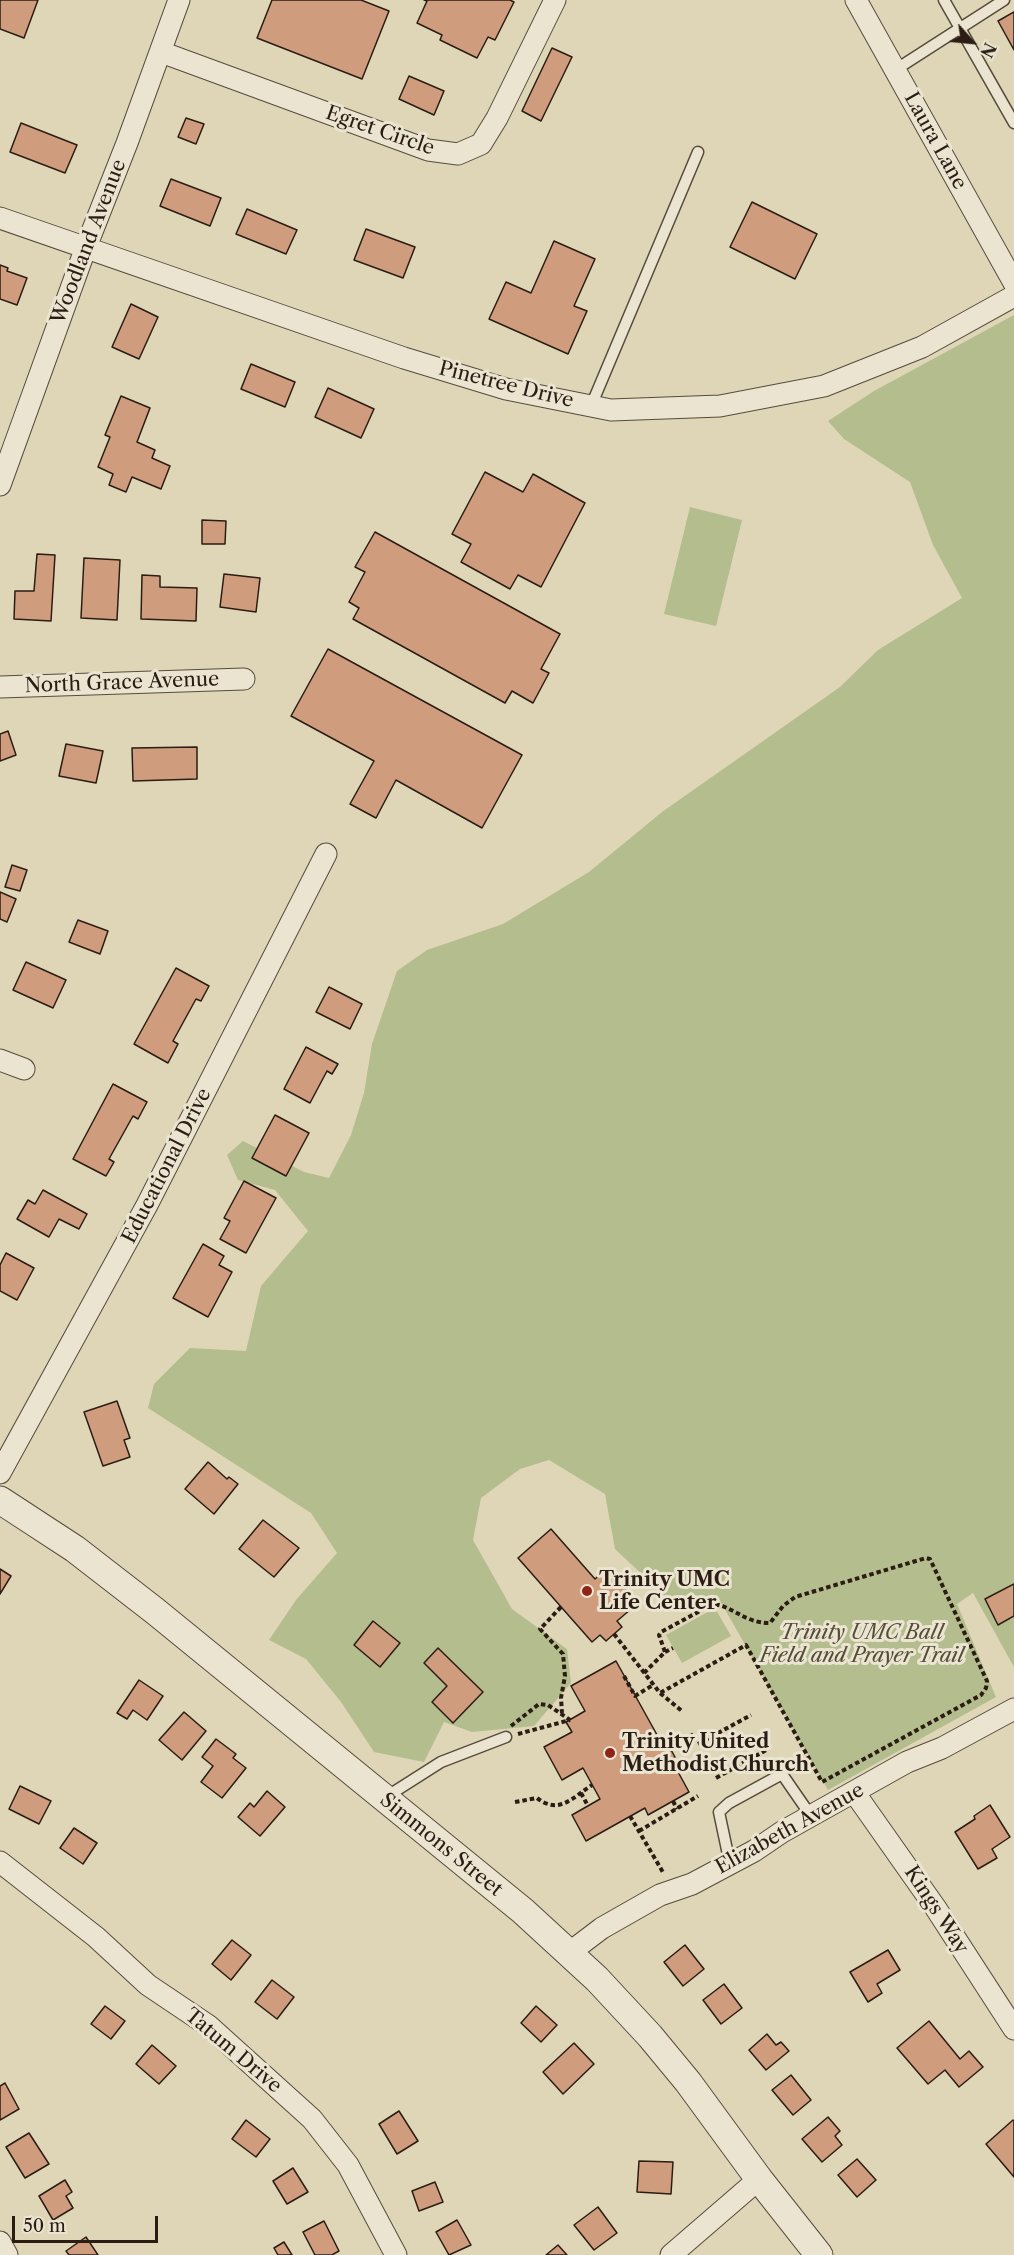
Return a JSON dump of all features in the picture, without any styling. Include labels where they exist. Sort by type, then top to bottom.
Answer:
[{"type":"street","name":"Woodland Avenue","points":[[0,485],[179,0]]},
{"type":"street","name":"Egret Circle","points":[[161,52],[428,150],[458,154],[481,144],[498,118],[555,0]]},
{"type":"street","name":"Laura Lane","points":[[856,0],[1014,283]]},
{"type":"street","name":"Pinetree Drive","points":[[0,218],[404,358],[506,388],[611,410],[720,406],[824,386],[922,347],[1014,296]]},
{"type":"street","name":"North Grace Avenue","points":[[0,687],[244,679]]},
{"type":"street","name":"Educational Drive","points":[[0,1473],[147,1205],[327,854]]},
{"type":"street","points":[[0,1060],[24,1069]]},
{"type":"street","name":"Simmons Street","points":[[0,1500],[75,1549],[154,1611],[523,1911],[569,1953],[651,2036],[819,2255]]},
{"type":"street","name":"Elizabeth Avenue","points":[[569,1953],[602,1928],[660,1895],[692,1884],[907,1762],[942,1749],[1014,1709]]},
{"type":"street","name":"Kings Way","points":[[854,1792],[935,1907],[1014,2029]]},
{"type":"street","name":"Tatum Drive","points":[[0,1862],[96,1937],[148,1985],[209,2026],[312,2119],[348,2165],[396,2255]]},
{"type":"street","points":[[671,2255],[759,2179]]},
{"type":"street","points":[[0,2242],[7,2255]]},
{"type":"lane","points":[[944,0],[1014,123]]},
{"type":"lane","points":[[895,70],[1005,0]]},
{"type":"lane","points":[[591,406],[698,152]]},
{"type":"lane","points":[[384,1799],[441,1762],[506,1737]]},
{"type":"lane","points":[[730,1864],[719,1812],[729,1803],[782,1774],[811,1816]]},
{"type":"path","points":[[660,1693],[746,1645],[822,1782],[981,1695],[986,1688],[987,1681],[930,1558],[795,1597],[783,1606],[770,1623],[749,1620],[726,1607],[713,1604],[661,1632],[659,1635],[665,1652]]},
{"type":"path","points":[[561,1607],[540,1629],[563,1654],[565,1676],[561,1698],[562,1713]]},
{"type":"path","points":[[614,1634],[653,1685],[682,1712]]},
{"type":"path","points":[[644,1673],[665,1652],[673,1648]]},
{"type":"path","points":[[624,1676],[635,1696],[653,1685]]},
{"type":"path","points":[[539,1704],[548,1705],[570,1720],[506,1737],[512,1724],[539,1704]]},
{"type":"path","points":[[698,1744],[751,1715]]},
{"type":"path","points":[[670,1748],[694,1734]]},
{"type":"path","points":[[716,1778],[768,1749]]},
{"type":"path","points":[[515,1802],[537,1798],[546,1805],[561,1806],[592,1785]]},
{"type":"path","points":[[581,1793],[588,1806]]},
{"type":"path","points":[[639,1831],[698,1796]]},
{"type":"path","points":[[673,1801],[677,1809]]},
{"type":"path","points":[[630,1816],[673,1890]]},
{"type":"green space","name":"Trinity UMC Ball Field and Prayer Trail","points":[[1014,315],[1014,1667],[973,1593],[957,1604],[996,1697],[828,1790],[719,1599],[665,1596],[615,1549],[605,1494],[549,1460],[520,1469],[481,1498],[473,1540],[512,1609],[567,1649],[571,1683],[534,1726],[472,1732],[444,1722],[424,1762],[374,1752],[341,1702],[306,1659],[269,1640],[296,1600],[337,1553],[311,1513],[148,1408],[154,1384],[190,1348],[246,1351],[261,1286],[308,1231],[275,1190],[238,1180],[227,1155],[243,1141],[304,1172],[329,1178],[351,1135],[364,1093],[372,1044],[397,971],[427,950],[503,924],[589,872],[662,812],[840,687],[878,650],[962,598],[933,545],[910,482],[844,439],[828,421],[874,391]]},
{"type":"green space","points":[[690,507],[742,520],[716,626],[664,614]]},
{"type":"green space","points":[[715,1608],[731,1636],[682,1663],[666,1635]]},
{"type":"building","points":[[0,0],[38,0],[24,38],[0,29]]},
{"type":"building","points":[[272,0],[361,0],[389,11],[362,79],[257,38]]},
{"type":"building","points":[[424,0],[510,0],[514,2],[495,40],[488,37],[477,58],[440,40],[442,35],[417,23],[427,1]]},
{"type":"building","points":[[1014,12],[1014,50],[998,21]]},
{"type":"building","points":[[552,48],[572,57],[541,121],[522,111]]},
{"type":"building","points":[[409,76],[444,91],[434,115],[399,99]]},
{"type":"building","points":[[186,118],[204,124],[196,144],[178,137]]},
{"type":"building","points":[[21,123],[77,145],[65,173],[10,152]]},
{"type":"building","points":[[171,179],[221,198],[210,226],[160,206]]},
{"type":"building","points":[[752,202],[817,234],[795,279],[730,247]]},
{"type":"building","points":[[247,209],[297,230],[286,254],[236,234]]},
{"type":"building","points":[[366,229],[415,247],[403,278],[354,260]]},
{"type":"building","points":[[554,241],[595,259],[574,306],[587,311],[568,354],[489,319],[506,282],[531,293]]},
{"type":"building","points":[[0,265],[8,268],[7,271],[27,278],[17,305],[0,299]]},
{"type":"building","points":[[131,304],[158,317],[139,359],[112,347]]},
{"type":"building","points":[[251,364],[295,382],[285,407],[241,389]]},
{"type":"building","points":[[328,388],[374,409],[361,438],[315,417]]},
{"type":"building","points":[[121,396],[150,408],[137,442],[155,450],[152,458],[170,466],[161,489],[132,477],[126,492],[109,485],[113,474],[98,467],[110,437],[105,435]]},
{"type":"building","points":[[485,472],[523,492],[533,474],[585,503],[541,587],[518,575],[510,589],[461,562],[471,544],[452,534]]},
{"type":"building","points":[[202,520],[226,521],[225,544],[202,544]]},
{"type":"building","points":[[375,532],[560,634],[541,669],[549,673],[533,703],[512,691],[505,703],[353,619],[359,608],[349,602],[365,572],[355,567]]},
{"type":"building","points":[[37,554],[55,555],[51,621],[14,619],[15,591],[34,591]]},
{"type":"building","points":[[84,558],[120,560],[117,620],[81,618]]},
{"type":"building","points":[[224,574],[260,578],[256,612],[220,607]]},
{"type":"building","points":[[142,575],[160,576],[160,587],[197,588],[196,621],[141,619]]},
{"type":"building","points":[[328,649],[522,755],[482,828],[396,780],[376,818],[350,804],[374,761],[291,716]]},
{"type":"building","points":[[8,731],[16,755],[0,761],[0,734]]},
{"type":"building","points":[[66,744],[103,751],[96,783],[59,776]]},
{"type":"building","points":[[197,747],[197,779],[133,781],[132,748]]},
{"type":"building","points":[[12,865],[27,870],[20,891],[5,887]]},
{"type":"building","points":[[0,892],[16,899],[7,922],[0,919]]},
{"type":"building","points":[[78,920],[108,931],[100,954],[69,942]]},
{"type":"building","points":[[26,962],[66,980],[53,1008],[13,990]]},
{"type":"building","points":[[176,968],[209,986],[201,1001],[196,999],[173,1041],[178,1044],[168,1063],[134,1044]]},
{"type":"building","points":[[329,987],[362,1004],[350,1029],[316,1012]]},
{"type":"building","points":[[306,1047],[338,1064],[332,1074],[327,1071],[310,1103],[284,1089]]},
{"type":"building","points":[[113,1084],[147,1102],[138,1119],[133,1116],[109,1159],[114,1162],[106,1176],[73,1159]]},
{"type":"building","points":[[275,1115],[309,1133],[286,1176],[252,1158]]},
{"type":"building","points":[[244,1181],[276,1198],[246,1253],[220,1239],[230,1221],[224,1218]]},
{"type":"building","points":[[43,1190],[87,1214],[79,1229],[59,1219],[49,1237],[17,1219],[28,1200],[35,1204]]},
{"type":"building","points":[[203,1244],[224,1256],[219,1265],[232,1272],[208,1317],[173,1298]]},
{"type":"building","points":[[6,1253],[34,1268],[17,1300],[0,1291],[0,1265]]},
{"type":"building","points":[[117,1401],[130,1438],[124,1440],[130,1457],[103,1466],[84,1412]]},
{"type":"building","points":[[208,1462],[227,1479],[229,1477],[238,1484],[214,1514],[185,1489]]},
{"type":"building","points":[[263,1520],[299,1548],[274,1577],[239,1549]]},
{"type":"building","name":"Trinity UMC Life Center","points":[[551,1529],[595,1579],[607,1568],[638,1603],[617,1621],[622,1627],[606,1641],[600,1635],[592,1642],[518,1558]]},
{"type":"building","points":[[0,1569],[11,1576],[0,1594]]},
{"type":"building","points":[[1014,1584],[1014,1616],[998,1625],[985,1599]]},
{"type":"building","points":[[373,1621],[400,1643],[380,1667],[354,1645]]},
{"type":"building","points":[[438,1648],[483,1692],[453,1723],[432,1702],[447,1686],[424,1663]]},
{"type":"building","name":"Trinity United Methodist Church","points":[[616,1661],[661,1742],[665,1739],[675,1757],[671,1759],[689,1792],[648,1815],[645,1808],[586,1841],[572,1815],[600,1799],[583,1768],[562,1780],[544,1747],[572,1732],[566,1722],[585,1711],[571,1686]]},
{"type":"building","points":[[139,1680],[163,1696],[147,1720],[133,1710],[127,1719],[117,1713]]},
{"type":"building","points":[[184,1712],[206,1731],[182,1760],[159,1740]]},
{"type":"building","points":[[216,1739],[236,1754],[233,1758],[246,1768],[222,1798],[201,1782],[213,1766],[202,1757]]},
{"type":"building","points":[[20,1786],[51,1801],[39,1824],[9,1809]]},
{"type":"building","points":[[267,1791],[285,1807],[260,1836],[238,1817],[250,1803],[254,1807]]},
{"type":"building","points":[[990,1805],[1010,1837],[992,1849],[997,1858],[978,1869],[955,1832],[975,1819],[974,1816]]},
{"type":"building","points":[[74,1828],[97,1843],[83,1864],[60,1848]]},
{"type":"building","points":[[232,1940],[251,1955],[231,1980],[212,1964]]},
{"type":"building","points":[[685,1945],[704,1969],[683,1986],[664,1962]]},
{"type":"building","points":[[888,1950],[900,1970],[877,1984],[882,1993],[868,2002],[850,1972]]},
{"type":"building","points":[[272,1980],[294,1997],[277,2019],[255,2002]]},
{"type":"building","points":[[724,1984],[742,2008],[721,2024],[703,2000]]},
{"type":"building","points":[[105,2006],[125,2021],[111,2039],[91,2024]]},
{"type":"building","points":[[536,2006],[557,2025],[541,2042],[521,2023]]},
{"type":"building","points":[[929,2021],[960,2059],[969,2051],[983,2067],[959,2087],[945,2070],[928,2084],[897,2048]]},
{"type":"building","points":[[767,2034],[776,2045],[781,2042],[789,2051],[766,2070],[749,2050]]},
{"type":"building","points":[[574,2043],[594,2064],[563,2094],[543,2072]]},
{"type":"building","points":[[152,2045],[176,2066],[159,2084],[136,2064]]},
{"type":"building","points":[[791,2075],[811,2100],[793,2115],[772,2090]]},
{"type":"building","points":[[5,2083],[19,2109],[0,2120],[0,2086]]},
{"type":"building","points":[[399,2111],[418,2141],[397,2154],[379,2124]]},
{"type":"building","points":[[828,2117],[840,2131],[835,2136],[842,2145],[822,2162],[802,2139]]},
{"type":"building","points":[[246,2120],[270,2139],[256,2157],[232,2139]]},
{"type":"building","points":[[1014,2121],[1014,2177],[986,2144]]},
{"type":"building","points":[[29,2133],[49,2164],[25,2178],[6,2147]]},
{"type":"building","points":[[857,2159],[876,2180],[857,2197],[838,2175]]},
{"type":"building","points":[[639,2161],[673,2162],[671,2194],[637,2192]]},
{"type":"building","points":[[293,2168],[308,2192],[287,2204],[273,2181]]},
{"type":"building","points":[[65,2180],[72,2192],[66,2196],[73,2208],[53,2220],[39,2196]]},
{"type":"building","points":[[435,2182],[443,2202],[419,2211],[412,2191]]},
{"type":"building","points":[[598,2207],[617,2233],[594,2250],[574,2225]]},
{"type":"building","points":[[457,2220],[471,2245],[449,2255],[436,2232]]},
{"type":"building","points":[[324,2221],[339,2251],[332,2255],[315,2255],[303,2232]]},
{"type":"building","points":[[86,2237],[98,2255],[69,2255],[66,2251]]},
{"type":"building","points":[[284,2242],[292,2255],[278,2255],[274,2248]]},
{"type":"building","points":[[558,2245],[567,2255],[546,2255]]},
{"type":"place","name":"Trinity UMC Life Center","points":[[587,1591]]},
{"type":"place","name":"Trinity United Methodist Church","points":[[610,1753]]}]
